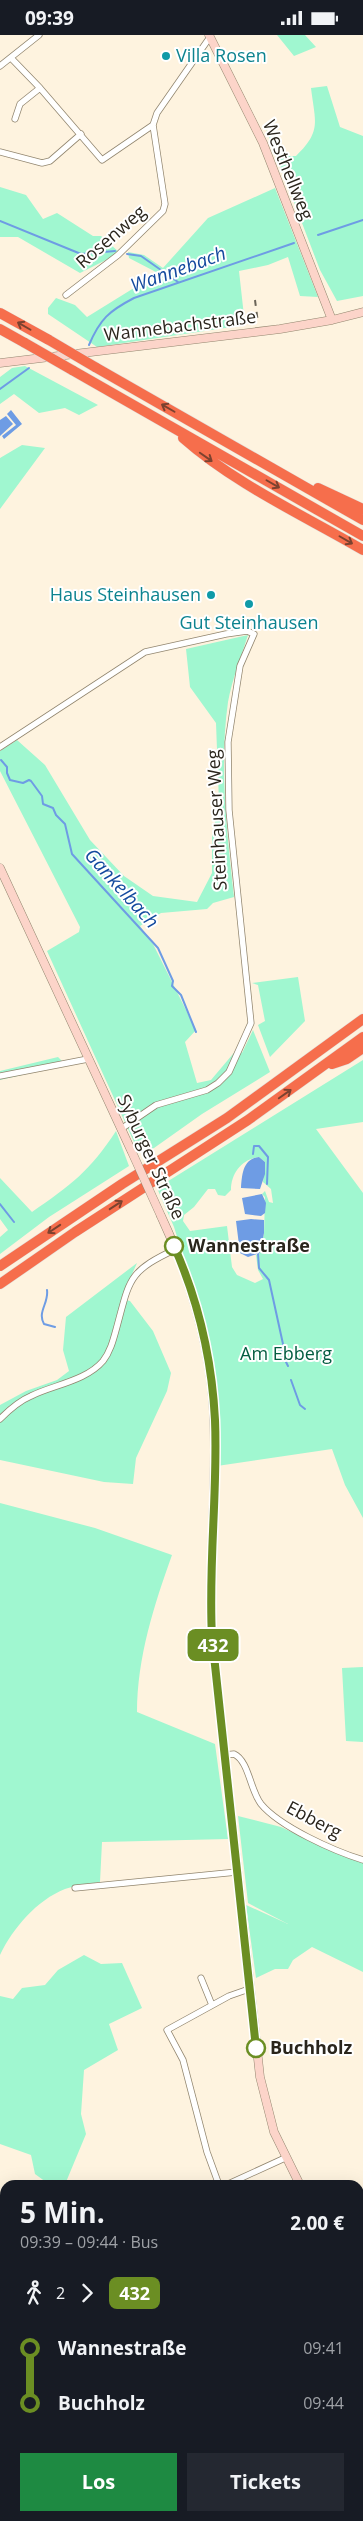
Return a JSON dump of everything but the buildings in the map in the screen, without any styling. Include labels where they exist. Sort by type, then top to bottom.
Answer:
[{"type":"highway","points":[[0,313],[363,519]]},
{"type":"highway","points":[[0,329],[363,536]]},
{"type":"highway","points":[[169,425],[202,454],[236,477],[363,550]]},
{"type":"highway","points":[[287,476],[334,494],[363,509]]},
{"type":"highway","points":[[168,1155],[363,1013]]},
{"type":"highway","points":[[0,1266],[270,1088],[363,1019]]},
{"type":"highway","points":[[0,1284],[248,1120],[363,1037]]},
{"type":"highway","points":[[322,1067],[347,1059],[363,1048]]},
{"type":"street","points":[[0,66],[12,59],[39,35]]},
{"type":"street","points":[[12,59],[81,134],[102,160],[153,125],[157,113],[210,35]]},
{"type":"street","name":"Westhellweg","points":[[210,35],[262,143],[332,320]]},
{"type":"street","points":[[15,119],[20,104],[40,88]]},
{"type":"street","name":"Rosenweg","points":[[66,295],[118,255],[163,211],[165,204],[153,125]]},
{"type":"street","points":[[0,152],[42,163],[50,161],[81,134]]},
{"type":"street","name":"Wannebachstraße","points":[[0,363],[254,332],[332,320],[363,312]]},
{"type":"street","name":"Steinhauser Weg","points":[[0,747],[145,652],[226,634],[247,631],[254,633],[240,666],[228,742],[229,810],[251,1023],[229,1072],[218,1083],[207,1090],[156,1105],[121,1129]]},
{"type":"street","name":"Syburger Straße","points":[[0,868],[162,1216],[176,1249],[195,1306],[212,1390],[215,1456],[210,1605],[224,1755],[257,2059],[272,2126],[297,2180]]},
{"type":"street","points":[[0,1076],[88,1059]]},
{"type":"street","points":[[0,1419],[30,1396],[73,1379],[99,1365],[110,1350],[126,1294],[137,1272],[144,1265],[176,1249]]},
{"type":"street","name":"Ebberg","points":[[224,1755],[234,1754],[242,1760],[254,1794],[272,1814],[284,1823],[333,1848],[363,1860]]},
{"type":"street","points":[[75,1887],[237,1872]]},
{"type":"street","points":[[201,1979],[212,2005]]},
{"type":"street","points":[[217,2180],[207,2152],[183,2060],[167,2029],[212,2005],[249,1989]]},
{"type":"street","points":[[237,2180],[285,2157]]},
{"type":"green space","points":[[277,35],[305,35],[316,47],[294,56]]},
{"type":"green space","points":[[327,86],[340,127],[363,136],[363,296],[337,301],[320,270],[266,129],[286,156],[296,156],[310,140],[315,125],[311,88]]},
{"type":"green space","points":[[0,187],[26,195],[43,219],[57,213],[93,236],[101,236],[120,253],[80,273],[18,237],[0,237]]},
{"type":"green space","points":[[275,188],[318,297],[300,296],[288,257],[268,265],[239,271],[245,325],[97,347],[48,314],[48,308],[56,298],[75,305],[87,317],[142,283],[164,279],[154,271],[129,258],[128,252],[144,255],[163,268],[208,218]]},
{"type":"green space","points":[[25,366],[98,405],[79,415],[65,408],[39,413],[14,394],[0,404],[0,377],[12,368]]},
{"type":"green space","points":[[22,445],[45,448],[0,509],[0,458]]},
{"type":"green space","points":[[248,635],[234,677],[225,726],[225,799],[234,897],[213,903],[207,909],[161,913],[140,926],[153,944],[196,1030],[185,1042],[197,1083],[211,1080],[238,1048],[242,1053],[253,1030],[270,1072],[202,1114],[154,1148],[139,1153],[47,951],[79,932],[80,927],[0,771],[0,751],[17,740],[45,765],[90,840],[124,876],[153,896],[197,902],[212,873],[212,837],[219,802],[216,723],[190,687],[186,649]]},
{"type":"green space","points":[[298,977],[305,1021],[270,1057],[258,1025],[265,1021],[258,985],[252,983]]},
{"type":"green space","points":[[58,1057],[66,1065],[0,1080],[0,1071]]},
{"type":"green space","name":"Am Ebberg","points":[[363,1060],[363,1122],[316,1129],[363,1193],[363,1518],[345,1485],[332,1449],[217,1466],[214,1390],[191,1281],[174,1227],[157,1188]],"holes":[[[259,1157],[265,1162],[263,1182],[271,1189],[273,1203],[269,1202],[265,1191],[262,1194],[265,1197],[264,1233],[260,1253],[256,1255],[258,1270],[263,1279],[255,1283],[237,1275],[232,1267],[227,1226],[190,1231],[183,1221],[184,1215],[194,1207],[208,1189],[215,1189],[218,1195],[225,1196],[231,1190],[235,1173],[243,1164]]]},
{"type":"green space","points":[[116,1131],[129,1166],[49,1217],[0,1254],[0,1237],[8,1230],[0,1219],[0,1178],[32,1212],[58,1194],[79,1176],[107,1145]]},
{"type":"green space","points":[[137,1263],[121,1299],[130,1301],[153,1331],[171,1373],[167,1391],[136,1458],[133,1484],[104,1482],[0,1460],[0,1405],[26,1391],[57,1380],[69,1371],[63,1350],[66,1317]]},
{"type":"green space","points":[[0,1503],[95,1528],[172,1555],[153,1612],[143,1652],[137,1712],[215,1744],[228,1839],[102,1842],[100,1882],[65,1889],[45,1900],[19,1925],[0,1955]]},
{"type":"green space","points":[[363,1667],[363,1742],[346,1741],[342,1668]]},
{"type":"green space","points":[[238,1816],[281,1827],[345,1857],[363,1862],[363,1972],[312,1947],[293,1960],[288,1969],[275,1969],[256,1978],[246,1905],[288,1924],[248,1903]]},
{"type":"green space","points":[[84,1955],[101,1964],[122,1963],[142,2008],[109,2024],[118,2050],[84,2070],[81,2114],[86,2134],[67,2180],[43,2180],[35,2174],[31,2155],[0,2144],[0,1996],[13,1999],[22,1988],[45,1985],[58,1970]]},
{"type":"water","points":[[11,410],[22,424],[4,439],[2,436],[16,425],[7,414]]},
{"type":"water","points":[[6,416],[13,424],[0,436],[0,420]]},
{"type":"water","points":[[259,1157],[265,1162],[265,1174],[260,1189],[241,1188],[244,1168],[254,1158]]},
{"type":"water","points":[[262,1194],[266,1203],[265,1213],[261,1216],[245,1214],[242,1198]]},
{"type":"water","points":[[264,1220],[264,1233],[260,1253],[248,1257],[240,1253],[236,1221]]},
{"type":"waterway","name":"Wannebach","points":[[318,235],[363,220]]},
{"type":"waterway","points":[[0,221],[81,254],[115,251]]},
{"type":"waterway","name":"Wannebach","points":[[89,345],[101,322],[118,307],[134,298],[294,243]]},
{"type":"waterway","points":[[127,254],[141,256],[178,282]]},
{"type":"waterway","name":"Wannebach","points":[[0,389],[29,368]]},
{"type":"waterway","name":"Gankelbach","points":[[1,760],[7,767],[10,780],[23,783],[31,781],[42,796],[43,804],[53,808],[56,815],[65,824],[72,854],[158,948],[173,981],[172,986],[181,995],[196,1032]]},
{"type":"waterway","name":"Gankelbach","points":[[253,1154],[254,1146],[259,1146],[268,1157],[267,1184]]},
{"type":"waterway","points":[[0,1204],[14,1222]]},
{"type":"waterway","name":"Gankelbach","points":[[258,1254],[259,1268],[269,1280],[283,1344],[282,1354],[288,1366]]},
{"type":"waterway","points":[[47,1290],[42,1320],[44,1324],[55,1327]]},
{"type":"waterway","name":"Gankelbach","points":[[291,1380],[300,1405],[305,1409]]},
{"type":"railway","points":[[255,300],[258,323]]},
{"type":"bus line","name":"432","points":[[174,1246],[186,1277],[202,1331],[212,1390],[215,1449],[210,1586],[212,1637],[256,2048]]},
{"type":"place","name":"Villa Rosen","points":[[166,56]]},
{"type":"place","name":"Haus Steinhausen","points":[[211,595]]},
{"type":"place","name":"Gut Steinhausen","points":[[249,604]]},
{"type":"place","name":"Wannestraße","points":[[174,1246]]},
{"type":"place","name":"Buchholz","points":[[256,2048]]}]
